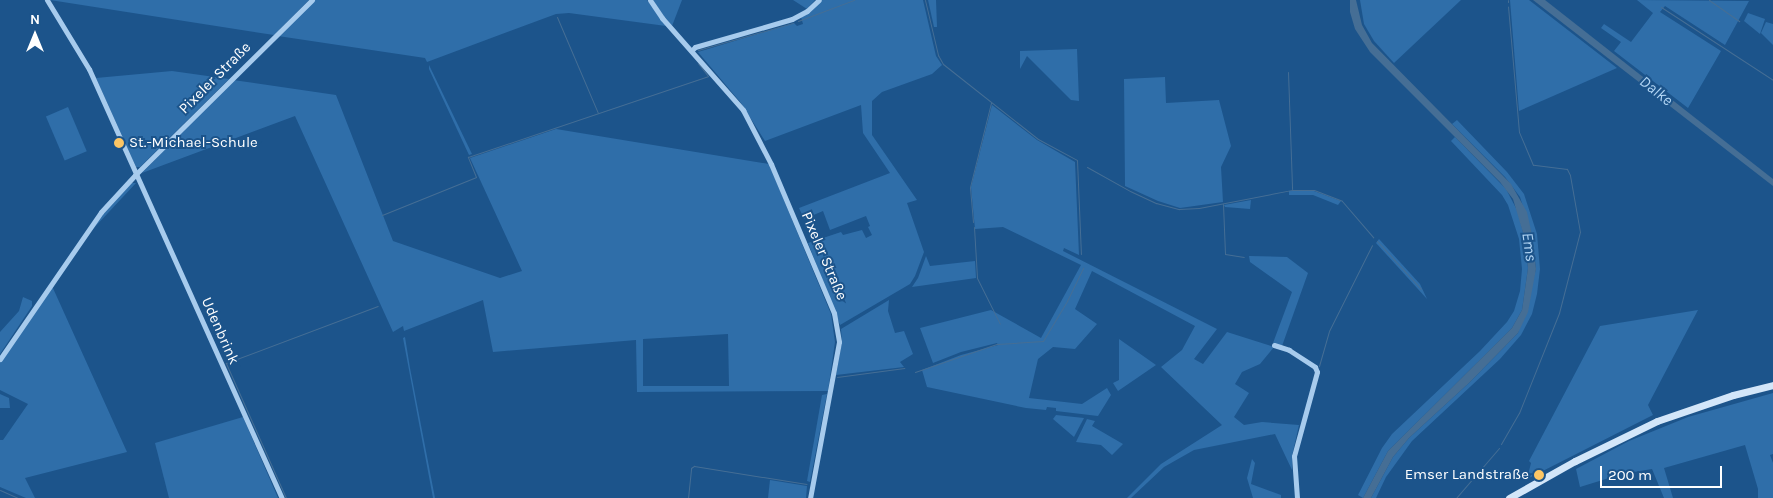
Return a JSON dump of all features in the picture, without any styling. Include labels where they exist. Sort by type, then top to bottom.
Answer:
[{"type":"main road","points":[[1509,498],[1582,457],[1648,424],[1696,407],[1773,385]]},
{"type":"street","name":"Udenbrink","points":[[46,0],[81,54],[282,498]]},
{"type":"street","name":"Pixeler Straße","points":[[135,175],[312,0]]},
{"type":"street","name":"Pixeler Straße","points":[[650,0],[662,18],[740,105],[760,141],[834,313],[839,342],[810,498]]},
{"type":"street","points":[[692,50],[695,47],[792,19],[807,11],[819,0]]},
{"type":"street","points":[[0,359],[95,220],[135,175]]},
{"type":"street","points":[[1274,345],[1295,354],[1315,367],[1317,372],[1294,456],[1297,498]]},
{"type":"shaded area","points":[[50,0],[309,0],[274,35]]},
{"type":"shaded area","points":[[314,0],[647,0],[666,26],[569,13],[556,14],[427,62],[425,58],[278,36]]},
{"type":"shaded area","points":[[653,0],[682,0],[672,26],[663,15]]},
{"type":"shaded area","points":[[793,0],[815,0],[807,9]]},
{"type":"shaded area","points":[[822,0],[923,0],[936,56],[942,65],[932,74],[882,92],[872,101],[872,135],[917,200],[907,203],[924,252],[910,284],[840,325],[808,243],[841,232],[843,235],[862,230],[866,238],[872,235],[868,227],[870,226],[866,216],[830,230],[823,211],[804,219],[799,208],[890,173],[863,133],[861,105],[765,141],[741,103],[698,52],[794,23],[797,26],[803,24],[801,17]]},
{"type":"shaded area","points":[[928,0],[936,0],[937,27],[934,27]]},
{"type":"shaded area","points":[[1360,0],[1461,0],[1394,63],[1374,41],[1364,24]]},
{"type":"shaded area","points":[[1510,0],[1529,0],[1617,68],[1519,111]]},
{"type":"shaded area","points":[[1637,0],[1749,1],[1725,45],[1665,6],[1660,12],[1721,51],[1688,108],[1614,51],[1621,42],[1601,28],[1604,24],[1631,42],[1653,13]]},
{"type":"shaded area","points":[[1748,13],[1765,19],[1760,34],[1744,21]]},
{"type":"shaded area","points":[[1766,22],[1773,24],[1773,45],[1761,33]]},
{"type":"shaded area","points":[[1077,49],[1079,101],[1071,100],[1027,56],[1020,69],[1020,51]]},
{"type":"shaded area","points":[[429,65],[472,154],[469,155],[429,69]]},
{"type":"shaded area","points":[[172,71],[229,79],[140,167],[136,167],[96,78]]},
{"type":"shaded area","points":[[1165,77],[1166,103],[1219,100],[1231,146],[1221,167],[1223,202],[1180,208],[1158,201],[1125,186],[1124,79]]},
{"type":"shaded area","points":[[233,80],[336,95],[393,241],[500,278],[522,271],[470,158],[556,129],[769,164],[831,314],[835,342],[828,391],[637,392],[636,340],[493,352],[483,300],[404,331],[403,326],[393,332],[295,116],[142,173]],"holes":[[[728,334],[729,386],[643,386],[643,339]]]},
{"type":"shaded area","points":[[992,105],[1037,140],[1075,162],[1079,255],[1064,248],[1063,251],[1217,329],[1194,359],[1203,364],[1227,332],[1274,347],[1260,364],[1242,372],[1235,384],[1249,393],[1234,417],[1244,425],[1262,422],[1299,425],[1292,456],[1292,470],[1275,434],[1194,450],[1164,467],[1131,498],[1127,498],[1161,464],[1222,425],[1161,367],[1182,350],[1195,326],[1092,271],[1075,309],[1097,324],[1075,349],[1053,347],[1038,359],[1029,398],[1082,404],[1107,388],[1111,395],[1098,416],[1056,411],[1056,408],[1047,407],[1046,410],[1026,408],[927,387],[922,370],[961,355],[998,345],[997,343],[961,352],[933,363],[920,328],[991,310],[1041,338],[1081,265],[1003,227],[975,229],[971,187]]},
{"type":"shaded area","points":[[68,107],[87,151],[65,161],[46,116]]},
{"type":"shaded area","points":[[1457,120],[1507,172],[1524,194],[1537,234],[1540,269],[1537,294],[1532,314],[1521,335],[1500,359],[1412,441],[1386,477],[1376,498],[1371,498],[1393,457],[1409,438],[1470,382],[1518,333],[1536,269],[1532,235],[1520,197],[1505,177],[1452,124]]},
{"type":"shaded area","points":[[1455,137],[1506,189],[1518,212],[1524,236],[1528,268],[1522,310],[1512,328],[1388,451],[1363,498],[1358,495],[1382,448],[1392,434],[1480,351],[1507,322],[1514,311],[1520,291],[1522,269],[1519,239],[1508,205],[1502,195],[1451,141]]},
{"type":"shaded area","points":[[132,183],[136,183],[92,230],[91,228],[106,209]]},
{"type":"shaded area","points":[[1289,191],[1314,191],[1341,201],[1338,205],[1313,195],[1289,195]]},
{"type":"shaded area","points":[[1251,200],[1250,209],[1225,207],[1224,205]]},
{"type":"shaded area","points":[[1379,239],[1420,284],[1427,299],[1376,243]]},
{"type":"shaded area","points":[[926,256],[930,266],[975,261],[976,278],[912,287],[918,278]]},
{"type":"shaded area","points":[[1249,256],[1287,257],[1308,273],[1282,346],[1273,343],[1292,292],[1250,262]]},
{"type":"shaded area","points":[[52,286],[127,452],[25,478],[35,498],[26,498],[0,487],[0,440],[3,440],[28,404],[0,390],[0,362]]},
{"type":"shaded area","points":[[23,297],[32,301],[32,306],[0,354],[0,332],[19,311]]},
{"type":"shaded area","points":[[889,300],[888,311],[895,333],[904,331],[913,354],[900,362],[904,367],[836,375],[842,342],[841,329]]},
{"type":"shaded area","points":[[1698,310],[1648,405],[1653,415],[1527,479],[1531,463],[1529,461],[1600,326]]},
{"type":"shaded area","points":[[405,337],[435,498],[433,498],[403,338]]},
{"type":"shaded area","points":[[1119,339],[1156,365],[1118,391],[1113,383],[1119,380]]},
{"type":"shaded area","points":[[1773,393],[1773,454],[1770,455],[1773,463],[1773,498],[1758,498],[1758,489],[1745,445],[1664,468],[1673,498],[1664,498],[1652,469],[1622,474],[1580,487],[1576,469],[1629,441],[1688,417]]},
{"type":"shaded area","points":[[0,394],[9,398],[10,408],[0,408]]},
{"type":"shaded area","points":[[827,394],[810,482],[807,481],[822,395]]},
{"type":"shaded area","points":[[1056,415],[1084,418],[1074,437],[1053,419]]},
{"type":"shaded area","points":[[243,417],[278,498],[169,498],[155,443]]},
{"type":"shaded area","points":[[1087,419],[1095,421],[1092,426],[1123,444],[1112,455],[1101,445],[1076,442]]},
{"type":"shaded area","points":[[1252,459],[1255,463],[1251,484],[1281,495],[1281,498],[1253,498],[1247,478]]},
{"type":"shaded area","points":[[770,480],[807,486],[806,498],[768,498]]},
{"type":"water","name":"Ems","points":[[1350,0],[1356,0],[1362,25],[1372,43],[1511,184],[1527,212],[1536,269],[1528,312],[1518,333],[1470,382],[1409,438],[1393,457],[1371,498],[1363,498],[1388,451],[1512,328],[1522,310],[1528,268],[1524,236],[1513,199],[1500,182],[1370,52],[1355,29],[1350,12]]},
{"type":"water","name":"Dalke","points":[[1533,0],[1545,0],[1773,179],[1773,186]]},
{"type":"waterway","points":[[798,21],[854,0]]},
{"type":"waterway","points":[[925,0],[938,55],[943,64],[1038,139],[1077,160],[1081,254]]},
{"type":"waterway","points":[[1709,0],[1739,21]]},
{"type":"waterway","points":[[1501,444],[1519,413],[1559,313],[1580,232],[1570,175],[1567,169],[1533,165],[1519,132],[1508,6]]},
{"type":"waterway","points":[[1661,7],[1773,80]]},
{"type":"waterway","points":[[557,17],[598,113]]},
{"type":"waterway","points":[[698,50],[793,23]]},
{"type":"waterway","points":[[382,215],[476,177],[468,157],[708,76],[698,63]]},
{"type":"waterway","points":[[1288,72],[1292,189]]},
{"type":"waterway","points":[[973,222],[970,187],[991,103]]},
{"type":"waterway","points":[[1087,167],[1156,203],[1179,209],[1199,208],[1292,190],[1314,190],[1342,201],[1373,237]]},
{"type":"waterway","points":[[1223,204],[1225,254],[1244,257]]},
{"type":"waterway","points":[[974,227],[977,278],[1000,324]]},
{"type":"waterway","points":[[1377,241],[1421,289]]},
{"type":"waterway","points":[[1319,366],[1329,331],[1372,245]]},
{"type":"waterway","points":[[915,372],[997,344],[1043,341],[1067,301],[1083,268]]},
{"type":"waterway","points":[[286,498],[226,363],[378,306]]},
{"type":"waterway","points":[[837,377],[904,368]]},
{"type":"waterway","points":[[1456,498],[1499,448]]},
{"type":"waterway","points":[[688,498],[691,468],[694,466],[807,484]]},
{"type":"waterway","points":[[0,490],[18,498]]},
{"type":"place","name":"St.-Michael-Schule","points":[[119,143]]},
{"type":"place","name":"Emser Landstraße","points":[[1539,475]]}]
